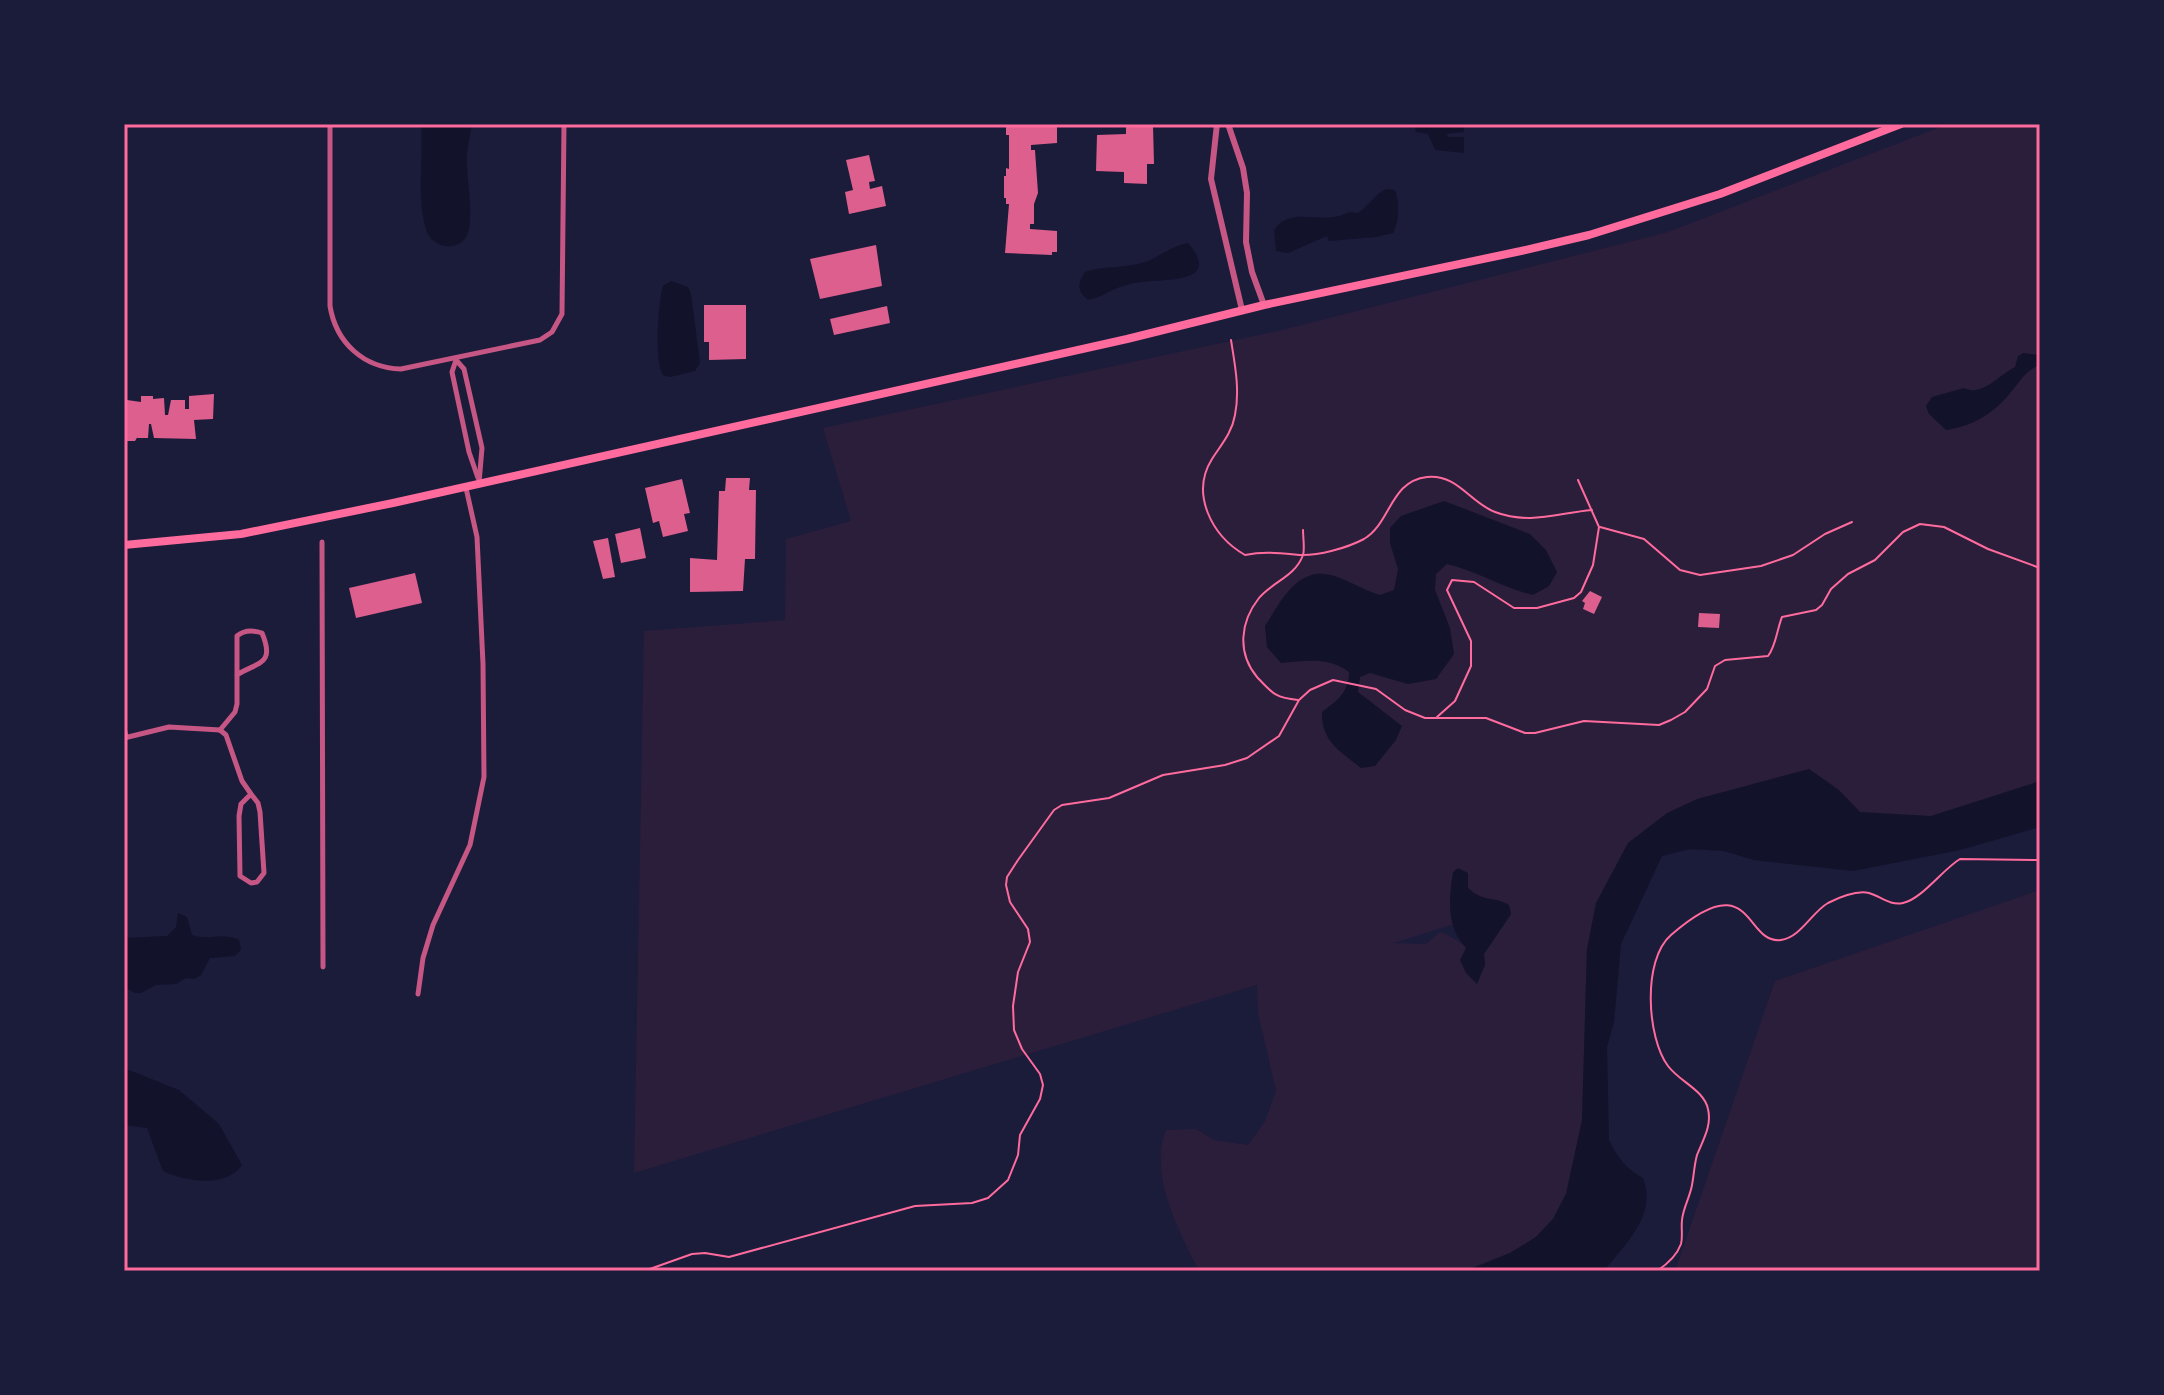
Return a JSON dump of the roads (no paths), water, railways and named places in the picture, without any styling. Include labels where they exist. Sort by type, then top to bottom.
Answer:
[{"type":"main road","points":[[124,545],[241,534],[466,487],[1127,339],[1264,305],[1589,235],[1720,194],[1901,124]]},
{"type":"street","points":[[330,124],[330,307],[337,331],[352,350],[378,367],[411,368],[540,340],[557,326],[562,314],[564,124]]},
{"type":"street","points":[[1217,124],[1211,179],[1242,310]]},
{"type":"street","points":[[1228,124],[1243,168],[1247,193],[1246,242],[1252,272],[1264,305]]},
{"type":"street","points":[[456,360],[464,369],[482,448],[479,483]]},
{"type":"street","points":[[456,360],[452,372],[479,483]]},
{"type":"street","points":[[418,994],[433,925],[470,845],[484,777],[484,677],[477,537],[466,487]]},
{"type":"street","points":[[322,542],[323,967]]},
{"type":"street","points":[[220,730],[235,712],[237,636],[250,631],[262,633],[266,648],[264,661],[237,675]]},
{"type":"street","points":[[124,651],[124,666]]},
{"type":"street","points":[[124,728],[125,737],[169,727],[220,730],[226,735],[242,781],[258,803],[260,812],[264,873],[258,882],[251,883],[240,876],[239,816],[241,804],[251,794]]}]
